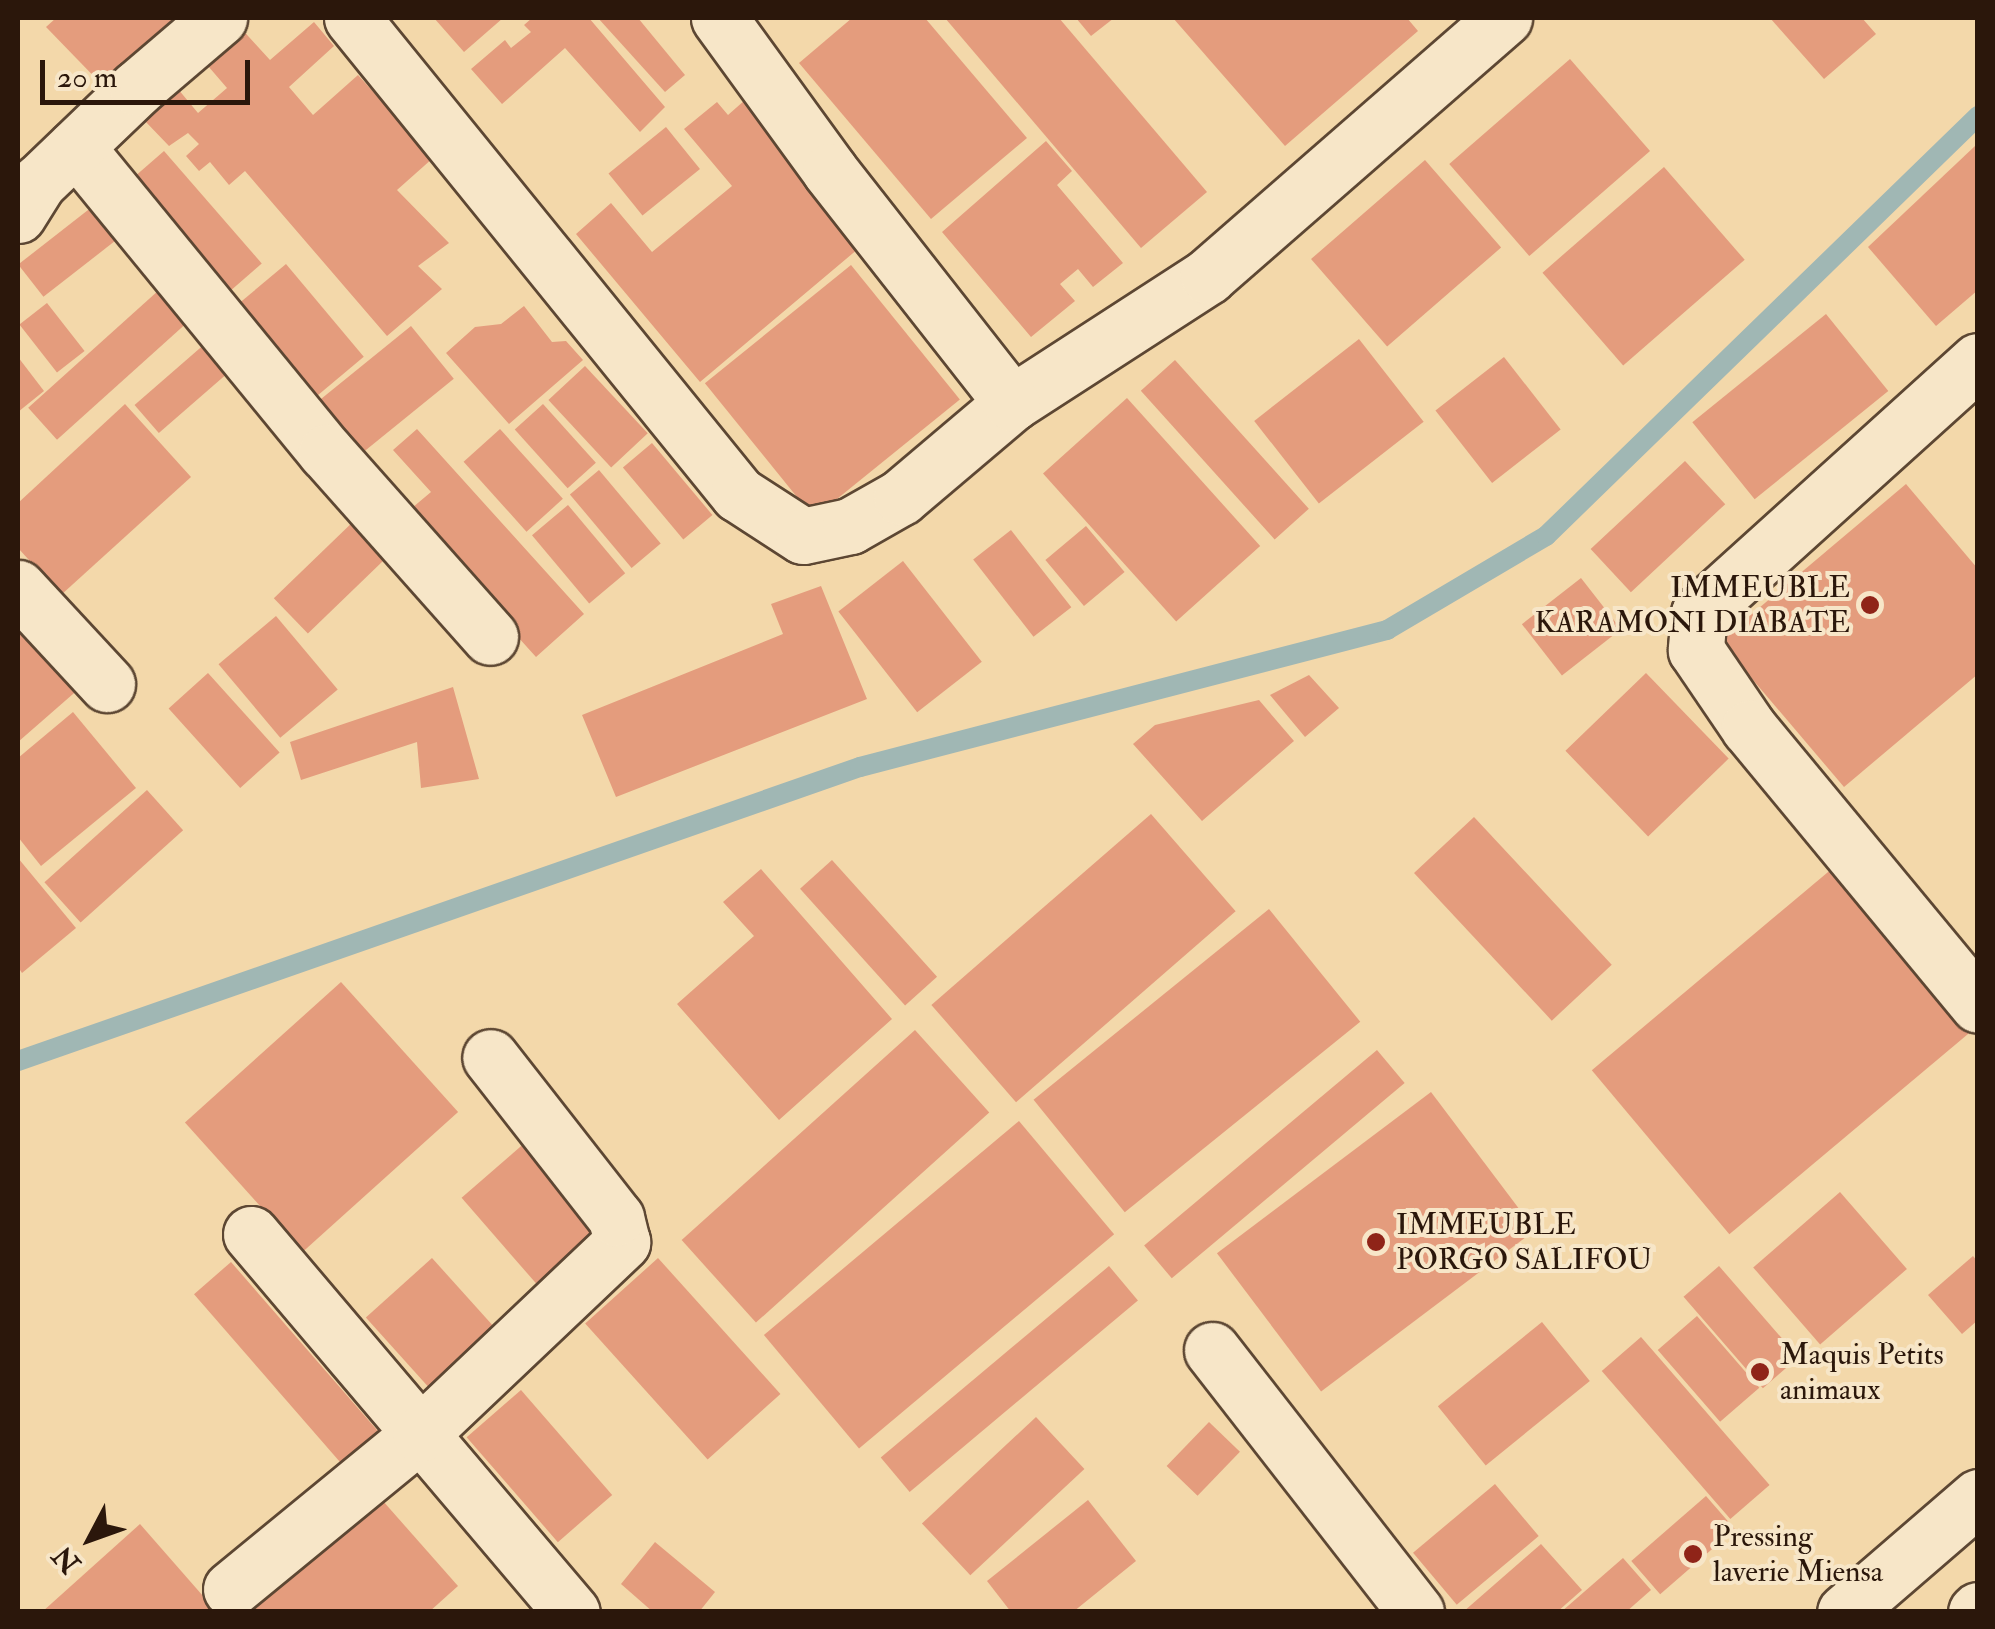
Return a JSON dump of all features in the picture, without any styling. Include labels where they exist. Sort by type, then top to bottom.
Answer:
[{"type":"street","points":[[219,18],[38,176],[326,452],[490,638]]},
{"type":"street","points":[[352,18],[738,494],[803,536],[850,526],[901,497],[1012,404],[1208,276],[1504,18]]},
{"type":"street","points":[[720,18],[830,171],[1012,404]]},
{"type":"street","points":[[1978,361],[1699,613],[1696,650],[1750,728],[1978,1005]]},
{"type":"street","points":[[18,588],[107,684]]},
{"type":"street","points":[[231,1589],[420,1434],[622,1242],[616,1218],[490,1057]]},
{"type":"street","points":[[251,1234],[572,1612]]},
{"type":"street","points":[[1212,1350],[1416,1612]]},
{"type":"street","points":[[1844,1612],[1978,1497]]},
{"type":"building","points":[[56,18],[184,18],[109,92],[46,27]]},
{"type":"building","points":[[434,18],[503,18],[464,52]]},
{"type":"building","points":[[532,18],[589,18],[665,107],[640,132],[565,48],[502,104],[471,69],[505,40],[511,48],[531,32],[524,25]]},
{"type":"building","points":[[598,18],[638,18],[685,75],[665,92]]},
{"type":"building","points":[[852,18],[925,18],[1027,138],[931,219],[799,63]]},
{"type":"building","points":[[945,18],[1059,18],[1207,192],[1141,248]]},
{"type":"building","points":[[1076,18],[1114,18],[1091,36]]},
{"type":"building","points":[[1173,18],[1407,18],[1418,31],[1285,146]]},
{"type":"building","points":[[1770,18],[1862,18],[1876,34],[1824,79]]},
{"type":"building","points":[[314,22],[334,46],[289,87],[313,115],[358,75],[433,158],[397,190],[449,243],[418,266],[442,289],[387,336],[245,171],[229,185],[210,162],[199,171],[186,156],[199,144],[188,133],[169,146],[144,120],[178,89],[198,113],[227,88],[202,59],[239,26],[270,60]]},
{"type":"building","points":[[1570,59],[1650,151],[1529,256],[1449,164]]},
{"type":"building","points":[[745,100],[865,243],[700,382],[576,234],[611,203],[652,252],[732,186],[684,129],[717,102],[728,115]]},
{"type":"building","points":[[666,127],[700,169],[642,216],[608,174]]},
{"type":"building","points":[[1046,141],[1072,171],[1057,185],[1123,263],[1093,287],[1078,269],[1060,284],[1075,301],[1031,337],[942,232]]},
{"type":"building","points":[[1975,146],[1978,290],[1936,326],[1868,247]]},
{"type":"building","points":[[164,151],[262,263],[229,292],[132,179]]},
{"type":"building","points":[[1425,160],[1501,248],[1387,347],[1311,259]]},
{"type":"building","points":[[1664,167],[1745,260],[1623,365],[1542,273]]},
{"type":"building","points":[[97,203],[122,235],[43,297],[18,265]]},
{"type":"building","points":[[286,264],[364,357],[318,395],[240,303]]},
{"type":"building","points":[[851,265],[960,399],[814,518],[705,383]]},
{"type":"building","points":[[159,290],[188,322],[57,440],[28,408]]},
{"type":"building","points":[[47,303],[85,351],[57,373],[19,325]]},
{"type":"building","points":[[524,306],[552,342],[566,341],[583,360],[509,424],[446,353],[475,327],[501,324]]},
{"type":"building","points":[[1826,314],[1888,391],[1755,499],[1692,422]]},
{"type":"building","points":[[411,326],[454,379],[363,452],[320,400]]},
{"type":"building","points":[[1359,339],[1424,422],[1319,504],[1254,421]]},
{"type":"building","points":[[207,342],[231,370],[159,433],[135,405]]},
{"type":"building","points":[[18,357],[44,391],[18,412]]},
{"type":"building","points":[[1504,357],[1561,429],[1492,483],[1435,411]]},
{"type":"building","points":[[1175,360],[1309,509],[1275,539],[1141,391]]},
{"type":"building","points":[[585,366],[648,433],[611,467],[548,400]]},
{"type":"building","points":[[1127,398],[1260,546],[1176,621],[1043,474]]},
{"type":"building","points":[[125,404],[191,477],[61,595],[18,548],[18,503]]},
{"type":"building","points":[[543,404],[596,463],[568,488],[515,429]]},
{"type":"building","points":[[417,429],[584,614],[536,657],[406,513],[431,492],[393,450]]},
{"type":"building","points":[[500,429],[563,499],[526,532],[464,462]]},
{"type":"building","points":[[652,443],[712,515],[683,539],[623,467]]},
{"type":"building","points":[[1685,461],[1725,504],[1631,592],[1591,549]]},
{"type":"building","points":[[599,470],[661,544],[632,568],[570,494]]},
{"type":"building","name":"IMMEUBLE KARAMONI DIABATE","points":[[1906,484],[1978,569],[1978,674],[1844,787],[1720,641]]},
{"type":"building","points":[[568,505],[625,573],[589,603],[532,535]]},
{"type":"building","points":[[358,517],[392,552],[308,634],[274,598]]},
{"type":"building","points":[[1086,526],[1125,572],[1084,606],[1045,560]]},
{"type":"building","points":[[1011,530],[1071,607],[1034,637],[973,560]]},
{"type":"building","points":[[903,561],[982,662],[917,712],[838,611]]},
{"type":"building","points":[[1581,578],[1621,629],[1562,675],[1522,624]]},
{"type":"building","points":[[821,586],[867,699],[616,797],[582,715],[783,634],[771,604]]},
{"type":"building","points":[[18,615],[81,687],[18,742]]},
{"type":"building","points":[[276,616],[338,690],[280,738],[219,664]]},
{"type":"building","points":[[208,673],[280,753],[240,788],[169,708]]},
{"type":"building","points":[[1646,673],[1729,759],[1648,836],[1565,751]]},
{"type":"building","points":[[1309,675],[1339,708],[1305,737],[1270,695]]},
{"type":"building","points":[[453,687],[479,779],[421,788],[417,742],[301,780],[290,742]]},
{"type":"building","points":[[1259,700],[1294,741],[1202,821],[1133,744],[1155,725]]},
{"type":"building","points":[[73,712],[136,788],[41,866],[18,837],[18,758]]},
{"type":"building","points":[[147,790],[183,830],[81,922],[44,882]]},
{"type":"building","points":[[1151,814],[1236,911],[1016,1102],[931,1005]]},
{"type":"building","points":[[1474,817],[1612,965],[1552,1021],[1414,873]]},
{"type":"building","points":[[18,858],[76,928],[22,973],[18,967]]},
{"type":"building","points":[[832,860],[937,977],[905,1005],[800,889]]},
{"type":"building","points":[[1840,862],[1978,1026],[1729,1234],[1592,1070]]},
{"type":"building","points":[[761,869],[892,1019],[779,1120],[677,1004],[754,936],[723,902]]},
{"type":"building","points":[[1269,909],[1360,1022],[1125,1212],[1034,1100]]},
{"type":"building","points":[[341,982],[458,1112],[302,1253],[185,1123]]},
{"type":"building","points":[[915,1030],[989,1112],[756,1323],[682,1240]]},
{"type":"building","points":[[1377,1050],[1405,1083],[1172,1278],[1144,1245]]},
{"type":"building","name":"IMMEUBLE PORGO SALIFOU","points":[[1431,1092],[1535,1230],[1321,1391],[1217,1253]]},
{"type":"building","points":[[1019,1121],[1114,1234],[859,1448],[764,1335]]},
{"type":"building","points":[[528,1140],[616,1241],[549,1299],[462,1198]]},
{"type":"building","points":[[1840,1192],[1907,1269],[1820,1344],[1753,1267]]},
{"type":"building","points":[[1973,1256],[1978,1262],[1978,1320],[1962,1334],[1928,1295]]},
{"type":"building","points":[[432,1258],[508,1342],[441,1402],[366,1318]]},
{"type":"building","points":[[658,1258],[780,1394],[708,1460],[585,1324]]},
{"type":"building","points":[[231,1262],[394,1449],[357,1481],[194,1294]]},
{"type":"building","points":[[1109,1266],[1138,1300],[910,1492],[881,1458]]},
{"type":"building","points":[[1719,1266],[1798,1357],[1763,1388],[1684,1297]]},
{"type":"building","points":[[1697,1316],[1759,1388],[1720,1422],[1658,1350]]},
{"type":"building","points":[[1542,1322],[1590,1381],[1486,1465],[1438,1406]]},
{"type":"building","points":[[1641,1337],[1770,1485],[1730,1519],[1602,1371]]},
{"type":"building","points":[[521,1390],[612,1495],[558,1542],[467,1437]]},
{"type":"building","points":[[1036,1417],[1084,1469],[970,1575],[922,1523]]},
{"type":"building","points":[[1209,1422],[1240,1452],[1198,1496],[1167,1466]]},
{"type":"building","points":[[1495,1484],[1539,1536],[1457,1605],[1413,1553]]},
{"type":"building","points":[[375,1492],[458,1586],[429,1612],[241,1612]]},
{"type":"building","points":[[1706,1496],[1735,1529],[1660,1594],[1631,1561]]},
{"type":"building","points":[[1088,1500],[1136,1561],[1073,1612],[1011,1612],[987,1581]]},
{"type":"building","points":[[140,1524],[217,1612],[42,1612]]},
{"type":"building","points":[[655,1542],[715,1592],[699,1612],[653,1612],[621,1584]]},
{"type":"building","points":[[1541,1544],[1582,1590],[1557,1612],[1463,1612]]},
{"type":"building","points":[[1623,1558],[1651,1590],[1626,1612],[1561,1612]]},
{"type":"waterway","points":[[18,1061],[860,767],[1387,630],[1546,536],[1978,116]]},
{"type":"place","name":"IMMEUBLE KARAMONI DIABATE","points":[[1870,605]]},
{"type":"place","name":"IMMEUBLE PORGO SALIFOU","points":[[1376,1242]]},
{"type":"place","name":"Maquis Petits animaux","points":[[1760,1372]]},
{"type":"place","name":"Pressing laverie Miensa","points":[[1693,1554]]}]
